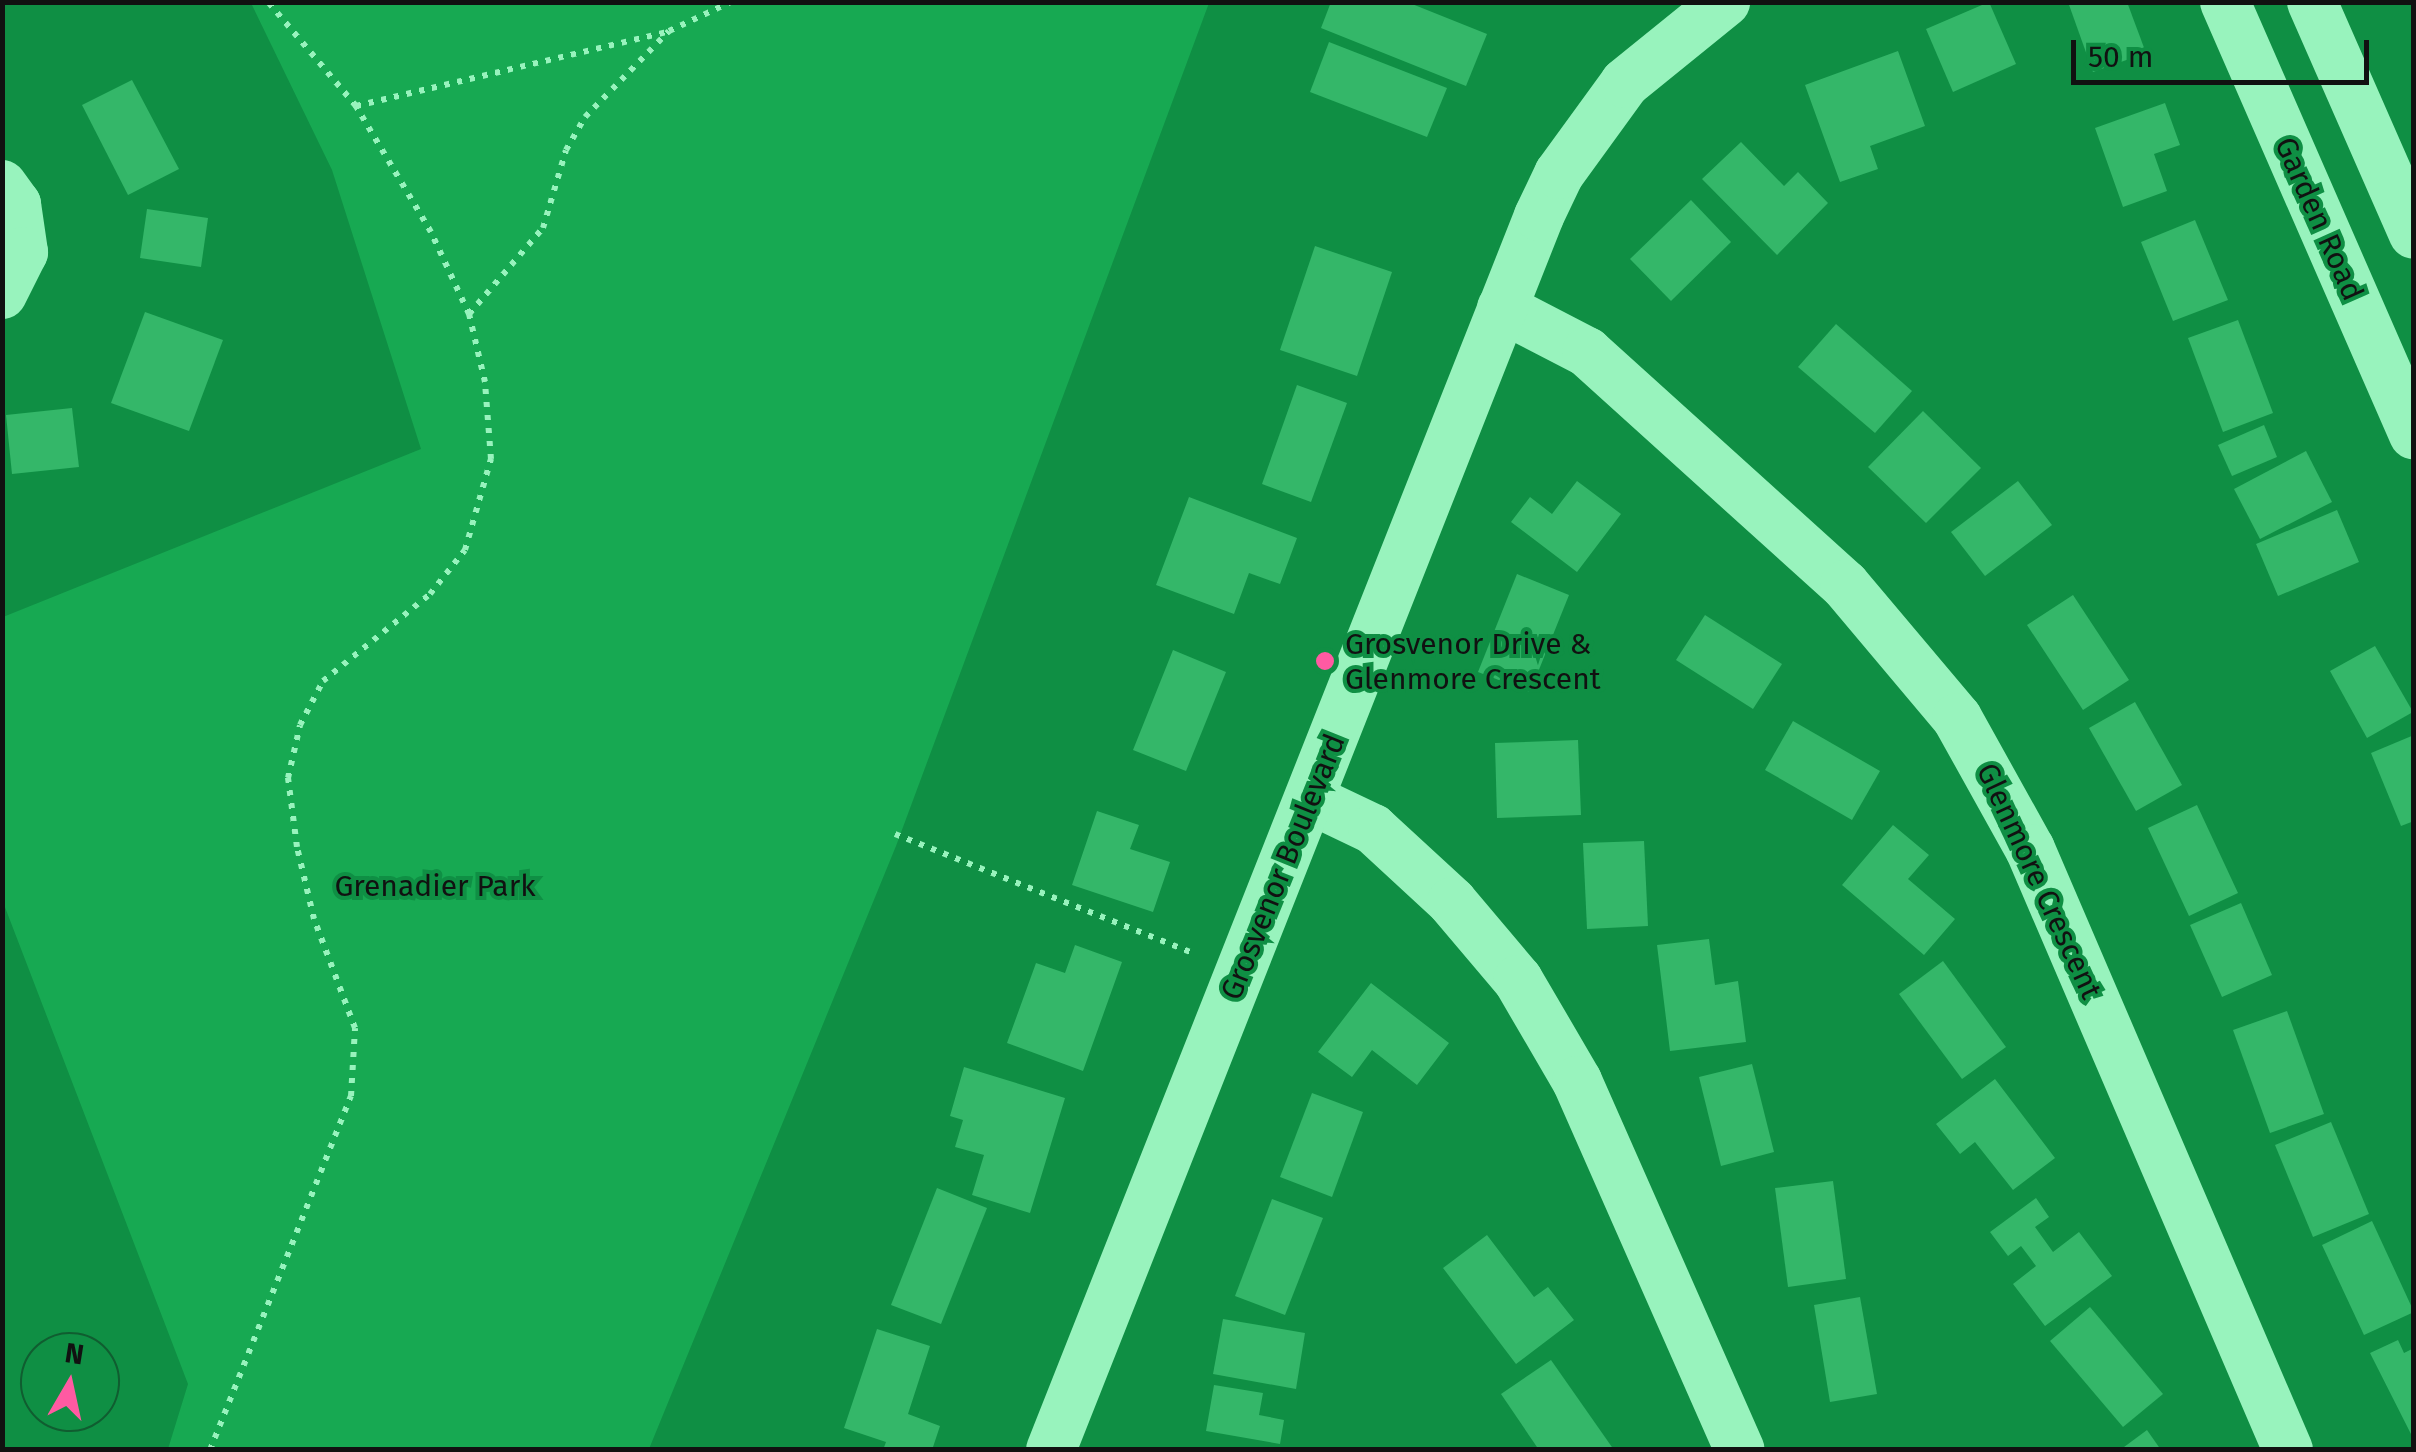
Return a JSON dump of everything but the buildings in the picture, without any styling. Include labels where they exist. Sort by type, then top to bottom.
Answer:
[{"type":"street","name":"Grosvenor Boulevard","points":[[1052,1450],[1552,188],[1590,126],[1665,46],[1725,2]]},
{"type":"street","name":"Garden Road","points":[[2225,2],[2414,435]]},
{"type":"street","points":[[2312,2],[2414,234]]},
{"type":"street","points":[[2,185],[16,204],[24,252],[2,294]]},
{"type":"street","name":"Glenmore Crescent","points":[[1502,308],[1587,352],[1788,533],[1886,628],[1957,718],[2030,849],[2288,1450]]},
{"type":"street","points":[[1310,799],[1373,829],[1414,866],[1526,993],[1578,1081],[1740,1450]]},
{"type":"path","points":[[210,1450],[351,1096],[354,1028],[314,919],[297,847],[288,778],[300,725],[323,681],[430,594],[465,550],[490,458],[485,382],[469,314],[431,232],[356,106],[268,2]]},
{"type":"path","points":[[356,106],[669,31],[730,2]]},
{"type":"path","points":[[469,314],[544,228],[574,131],[669,31]]},
{"type":"path","points":[[895,834],[1192,952]]},
{"type":"green space","name":"Grenadier Park","points":[[251,3],[1209,3],[896,846],[649,1449],[168,1449],[188,1384],[3,902],[3,617],[421,449],[332,170]]},
{"type":"place","name":"Grosvenor Drive & Glenmore Crescent","points":[[1325,661]]}]
